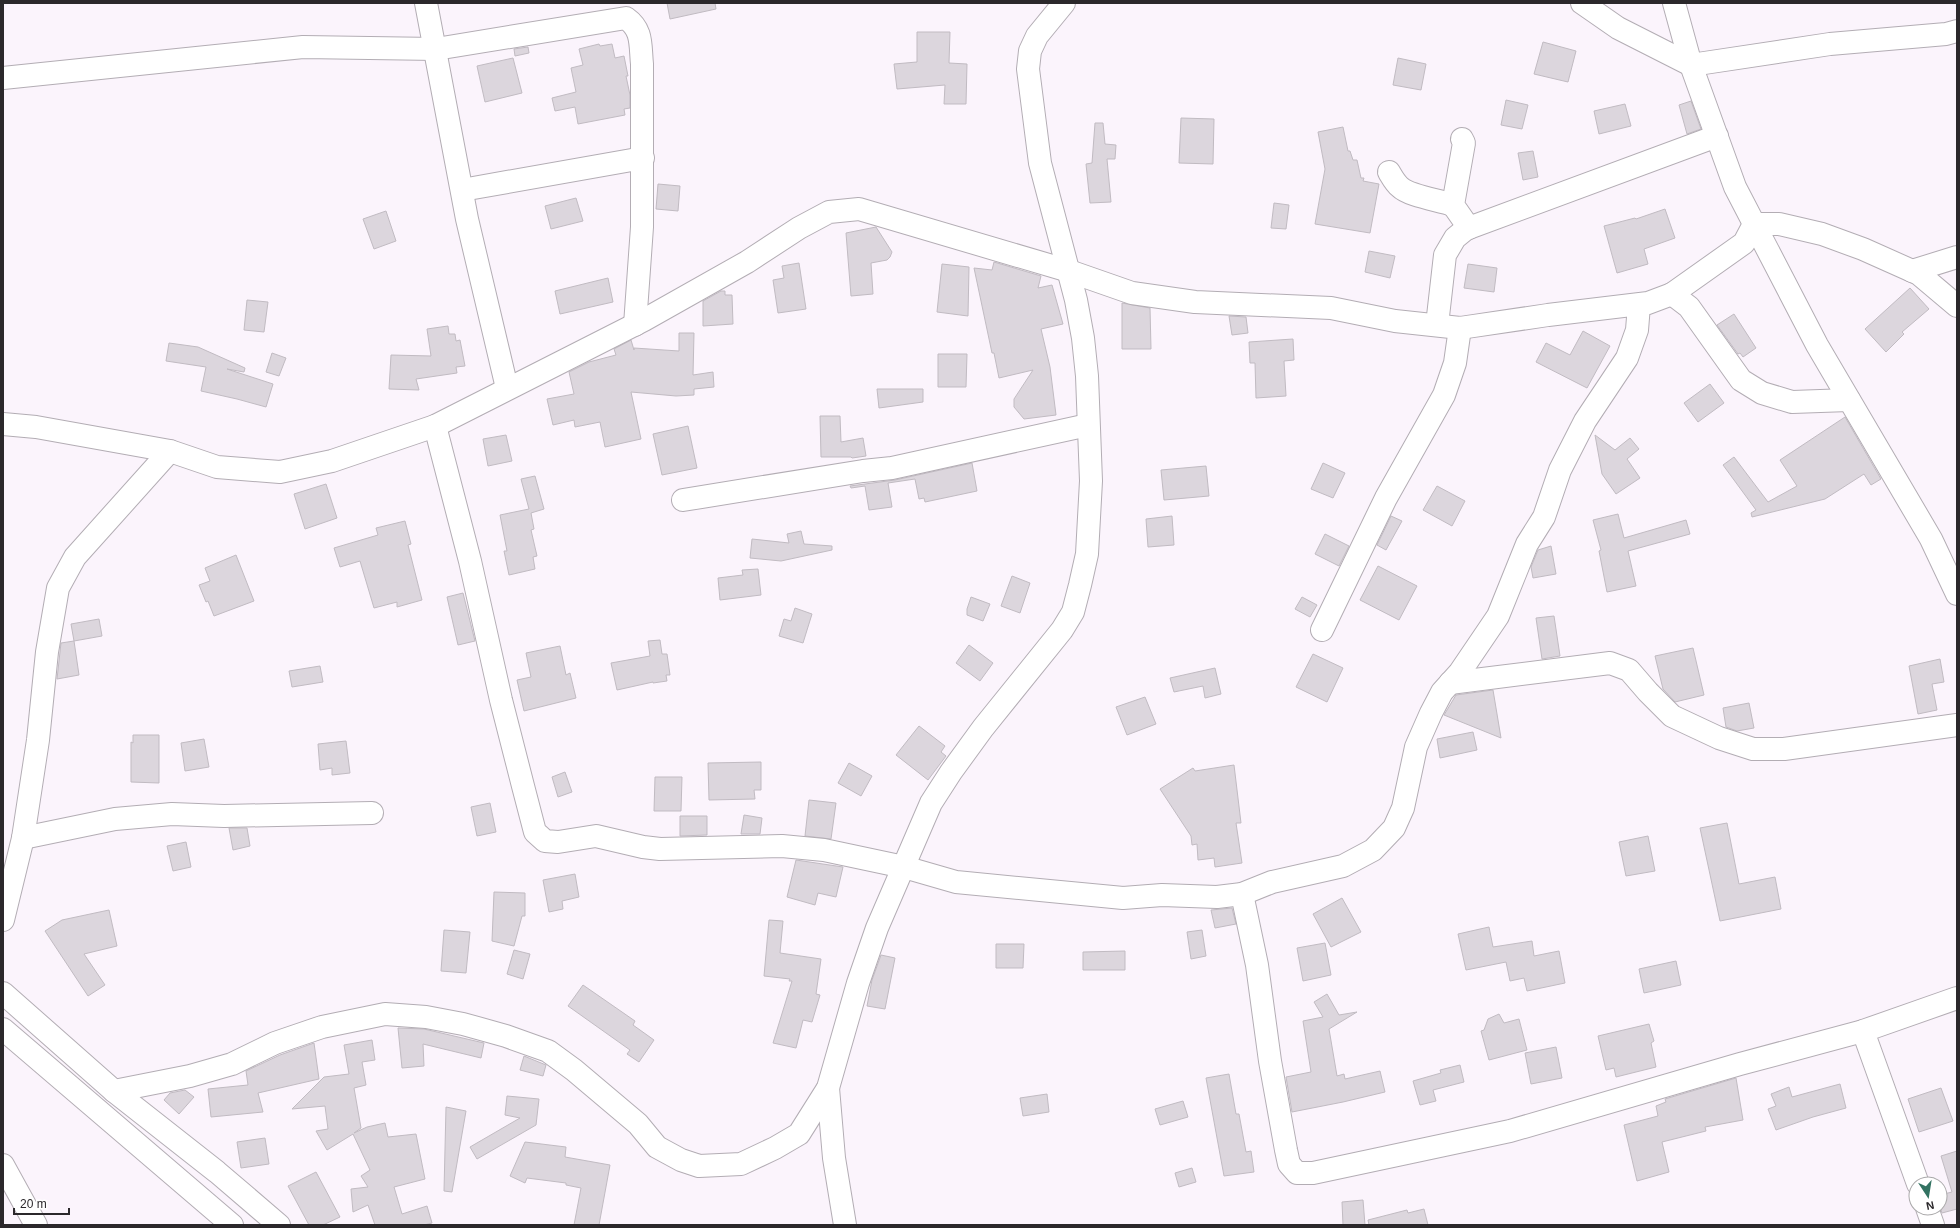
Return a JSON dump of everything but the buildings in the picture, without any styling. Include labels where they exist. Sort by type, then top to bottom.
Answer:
[{"type":"street","points":[[426,3],[462,190],[507,388]]},
{"type":"street","points":[[114,1092],[190,1076],[232,1064],[275,1043],[322,1027],[385,1014],[426,1017],[463,1024],[506,1036],[548,1051],[574,1070],[638,1124],[657,1147],[681,1160],[699,1166],[741,1164],[781,1145],[799,1134],[828,1088],[858,983],[877,928],[931,803],[951,772],[983,728],[1043,655],[1074,612],[1087,554],[1091,481],[1087,376],[1083,338],[1069,271],[1040,163],[1028,69],[1030,51],[1036,36],[1064,3]]},
{"type":"street","points":[[1582,3],[1618,28],[1691,65],[1830,44],[1946,34],[1957,31]]},
{"type":"street","points":[[1674,3],[1691,65],[1736,187],[1817,345],[1931,539],[1957,594]]},
{"type":"street","points":[[3,78],[303,47],[436,49],[626,18],[636,25],[640,38],[643,158],[642,227],[635,325]]},
{"type":"street","points":[[1437,325],[1445,255],[1455,238],[1469,228],[1717,136]]},
{"type":"street","points":[[1453,205],[1464,143],[1462,139]]},
{"type":"street","points":[[462,190],[643,158]]},
{"type":"street","points":[[1389,172],[1400,188],[1412,195],[1430,197],[1453,205],[1469,228]]},
{"type":"street","points":[[3,424],[36,427],[170,451],[217,467],[280,472],[332,461],[435,426],[507,388],[635,325],[747,262],[799,228],[829,212],[859,209],[1069,271],[1132,293],[1195,302],[1331,308],[1395,321],[1460,328],[1548,315],[1639,305],[1672,294],[1744,243],[1754,224]]},
{"type":"street","points":[[1754,224],[1779,224],[1822,234],[1863,249],[1919,274],[1957,306]]},
{"type":"street","points":[[1912,271],[1957,257]]},
{"type":"street","points":[[1672,294],[1689,307],[1742,380],[1762,393],[1792,402],[1849,400]]},
{"type":"street","points":[[435,426],[470,561],[522,786],[535,832],[545,841],[558,842],[596,836],[643,847],[660,849],[782,846],[824,850],[904,867],[956,882],[1123,898],[1162,894],[1217,897],[1242,894],[1272,882],[1343,866],[1373,850],[1394,828],[1403,808],[1416,747],[1431,713],[1442,692],[1460,672],[1498,616],[1528,544],[1544,517],[1560,470],[1585,421],[1627,358],[1636,330],[1639,305]]},
{"type":"street","points":[[1322,630],[1386,498],[1444,396],[1455,363],[1460,328]]},
{"type":"street","points":[[684,500],[863,471],[892,468],[1088,425]]},
{"type":"street","points":[[3,920],[23,838],[38,740],[46,652],[58,588],[75,557],[170,451]]},
{"type":"street","points":[[1450,683],[1610,663],[1630,670],[1648,692],[1672,716],[1719,738],[1754,749],[1784,749],[1957,725]]},
{"type":"street","points":[[23,838],[115,819],[172,814],[224,816],[372,813]]},
{"type":"street","points":[[1242,894],[1257,965],[1270,1061],[1286,1150],[1289,1164],[1297,1174],[1313,1173],[1510,1131],[1740,1064],[1863,1031],[1957,998]]},
{"type":"street","points":[[3,993],[114,1092],[217,1172],[279,1225]]},
{"type":"street","points":[[3,1029],[232,1225]]},
{"type":"street","points":[[1863,1031],[1915,1176]]},
{"type":"street","points":[[828,1088],[834,1158],[845,1225]]},
{"type":"street","points":[[3,1165],[36,1225]]}]
